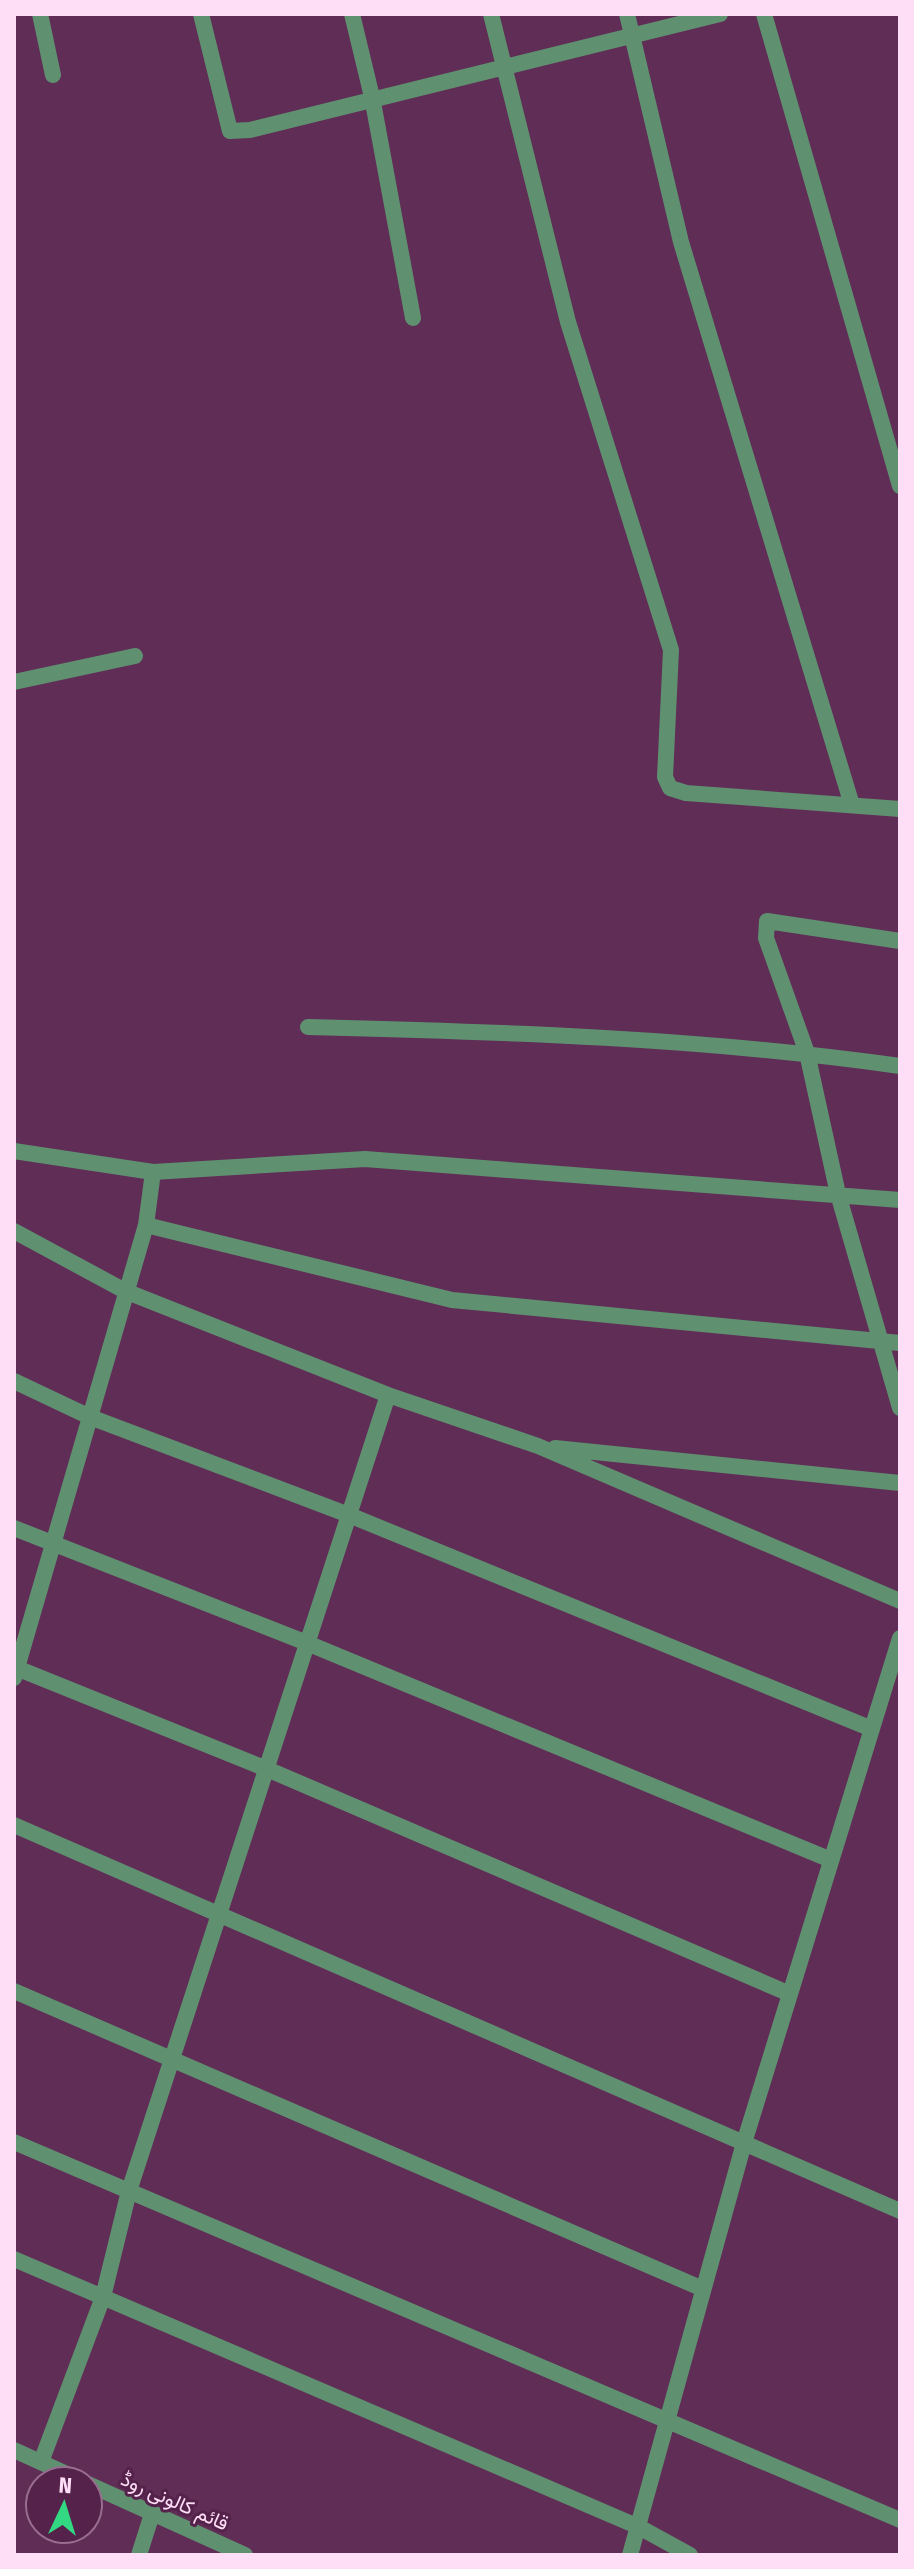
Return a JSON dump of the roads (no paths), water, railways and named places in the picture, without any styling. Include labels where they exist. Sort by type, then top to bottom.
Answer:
[{"type":"street","points":[[40,14],[53,75]]},
{"type":"street","points":[[201,14],[230,131],[250,130],[372,97],[720,14]]},
{"type":"street","points":[[352,14],[372,97],[413,318]]},
{"type":"street","points":[[491,14],[568,322],[671,650],[665,777],[670,788],[686,793],[900,809]]},
{"type":"street","points":[[627,14],[681,242],[852,805]]},
{"type":"street","points":[[764,14],[900,486]]},
{"type":"street","points":[[14,682],[135,656]]},
{"type":"street","points":[[900,941],[767,921],[766,938],[807,1053],[838,1194],[891,1342],[900,1408]]},
{"type":"street","points":[[308,1027],[572,1033],[807,1053],[900,1066]]},
{"type":"street","points":[[14,1151],[153,1172],[365,1159],[900,1200]]},
{"type":"street","points":[[153,1172],[146,1225],[15,1671],[267,1769],[790,1994]]},
{"type":"street","points":[[146,1225],[452,1300],[891,1342]]},
{"type":"street","points":[[14,1231],[125,1291],[388,1395],[538,1446],[900,1601]]},
{"type":"street","points":[[14,1381],[90,1417],[349,1515],[872,1729]]},
{"type":"street","points":[[41,2462],[103,2297],[129,2191],[388,1395]]},
{"type":"street","points":[[538,1446],[900,1483]]},
{"type":"street","points":[[14,1528],[307,1643],[831,1860]]},
{"type":"street","points":[[630,2555],[744,2143],[900,1638]]},
{"type":"street","points":[[14,1825],[900,2211]]},
{"type":"street","points":[[14,1991],[703,2289]]},
{"type":"street","points":[[14,2142],[900,2520]]},
{"type":"street","points":[[14,2259],[639,2527],[690,2555]]},
{"type":"street","points":[[14,2450],[47,2465]]},
{"type":"street","name":"قائم کالونی روڈ","points":[[104,2492],[245,2555]]},
{"type":"street","points":[[139,2555],[152,2514]]}]
